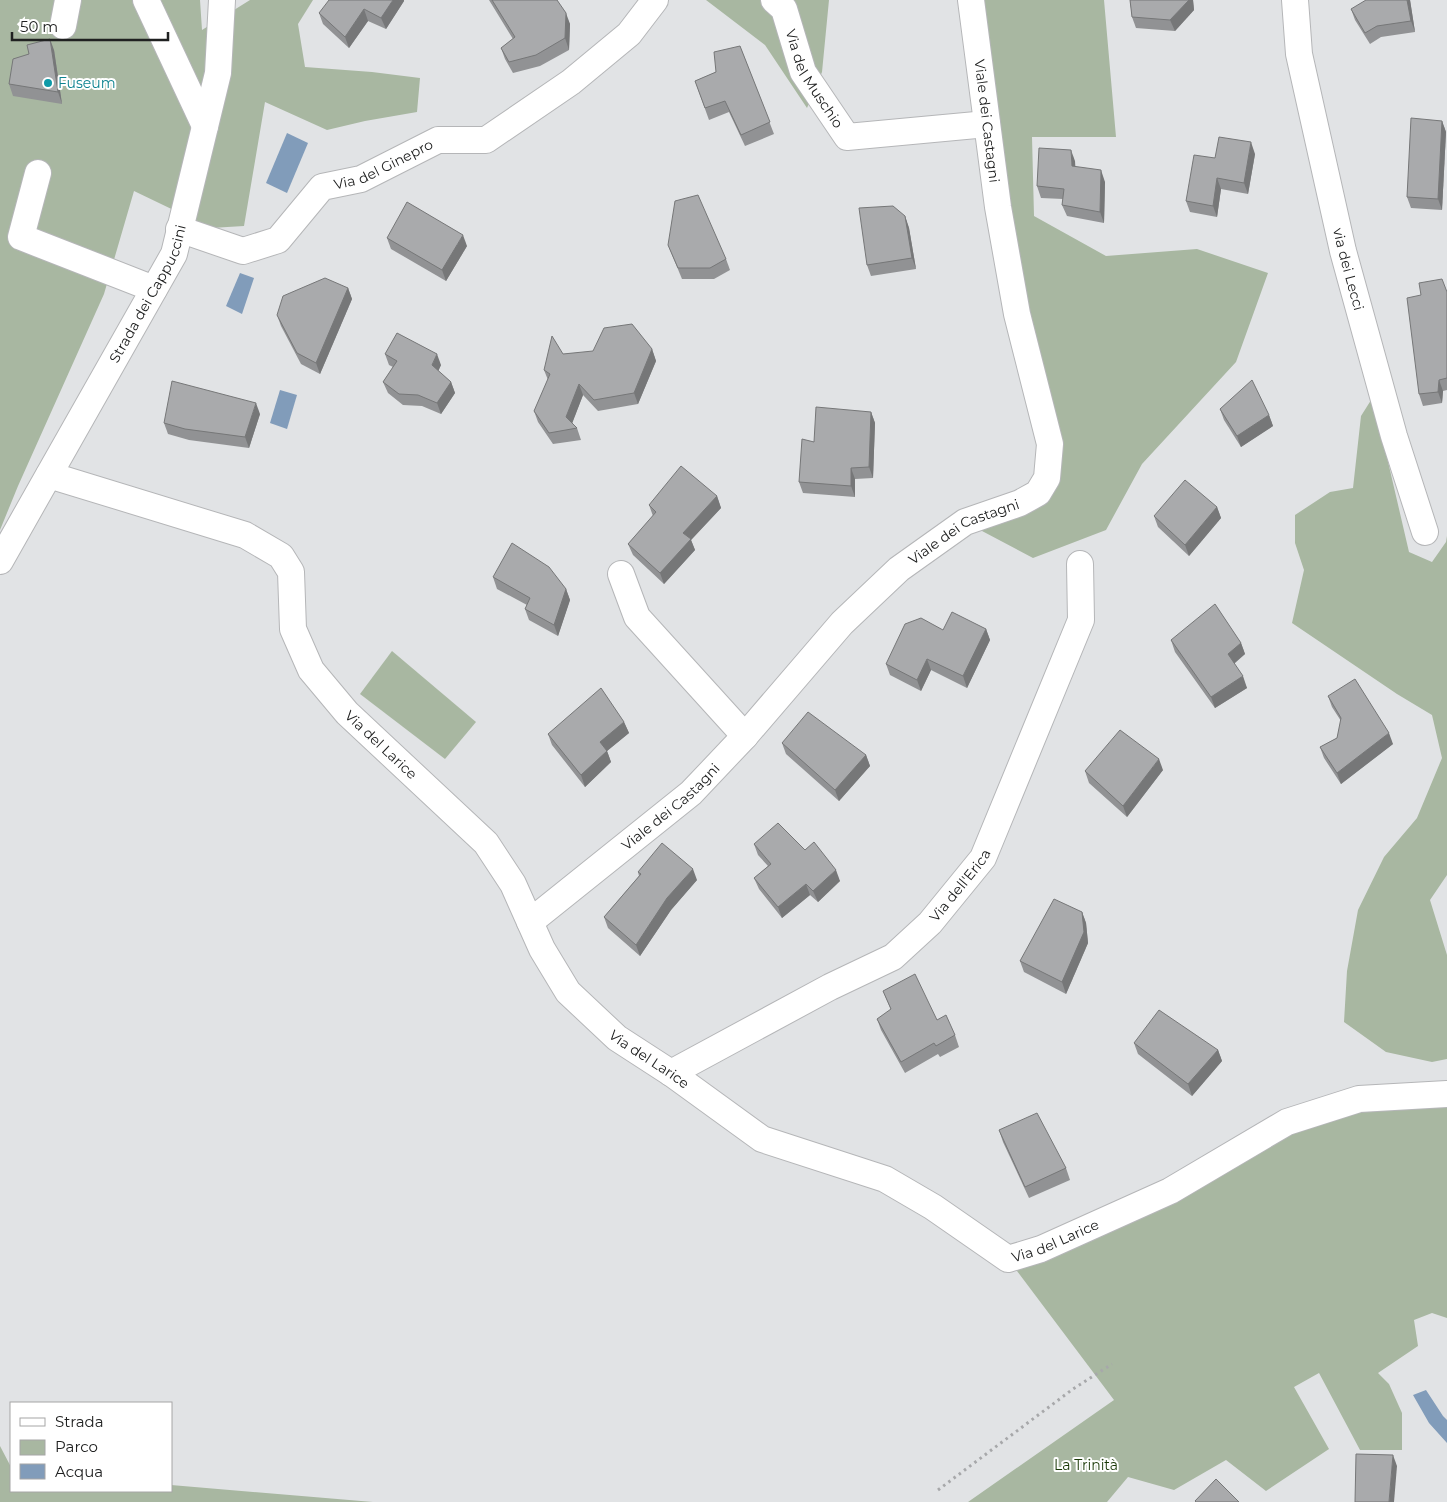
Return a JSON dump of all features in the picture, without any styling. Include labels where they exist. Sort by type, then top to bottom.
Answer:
[{"type":"street","points":[[63,26],[68,0]]},
{"type":"street","points":[[146,0],[205,126]]},
{"type":"street","name":"Strada dei Cappuccini","points":[[0,561],[174,254],[218,72],[222,0]]},
{"type":"street","name":"Via del Ginepro","points":[[179,229],[244,251],[278,240],[322,187],[361,179],[438,140],[486,140],[571,82],[629,34],[655,0]]},
{"type":"street","name":"Via del Muschio","points":[[774,0],[784,9],[803,72],[847,137],[987,124]]},
{"type":"street","name":"Viale dei Castagni","points":[[530,922],[691,793],[745,736],[842,623],[899,569],[965,522],[1020,503],[1038,493],[1047,478],[1050,444],[1017,314],[998,207],[971,0]]},
{"type":"street","name":"via dei Lecci","points":[[1295,0],[1299,54],[1343,252],[1394,436],[1425,532]]},
{"type":"street","points":[[38,173],[21,237],[154,289]]},
{"type":"street","name":"Via del Larice","points":[[49,475],[245,535],[281,556],[291,572],[293,628],[311,670],[347,713],[486,843],[513,884],[542,949],[568,992],[617,1038],[671,1073],[762,1139],[886,1179],[933,1207],[1008,1259],[1041,1249],[1170,1190],[1287,1122],[1359,1099],[1447,1094]]},
{"type":"street","name":"Via dell'Erica","points":[[671,1073],[830,987],[893,957],[930,923],[983,858],[1082,620],[1080,564]]},
{"type":"street","points":[[621,574],[637,617],[745,736]]},
{"type":"path","points":[[938,1490],[1073,1389],[1112,1364]]},
{"type":"green space","points":[[0,0],[200,0],[202,30],[250,0],[313,0],[298,24],[305,67],[420,78],[417,112],[327,130],[265,102],[244,226],[211,228],[134,191],[104,294],[0,530]]},
{"type":"green space","points":[[706,0],[829,0],[822,72],[807,108],[765,45]]},
{"type":"green space","points":[[971,0],[1104,0],[1116,137],[1032,137],[1034,216],[1106,256],[1197,249],[1268,273],[1236,362],[1142,464],[1106,530],[1033,558],[965,522],[1047,478]]},
{"type":"green space","points":[[1373,397],[1409,552],[1432,562],[1446,542],[1447,536],[1447,875],[1430,900],[1447,955],[1447,1059],[1432,1062],[1386,1052],[1344,1022],[1347,971],[1358,910],[1384,857],[1417,818],[1442,758],[1432,715],[1397,694],[1292,623],[1304,570],[1295,543],[1295,515],[1330,492],[1353,488],[1361,416]]},
{"type":"green space","points":[[392,651],[476,722],[445,759],[360,694]]},
{"type":"green space","name":"La Trinità","points":[[1447,1095],[1447,1318],[1432,1313],[1414,1320],[1418,1346],[1378,1373],[1389,1384],[1402,1413],[1402,1450],[1360,1450],[1319,1373],[1294,1387],[1329,1449],[1266,1491],[1226,1460],[1174,1490],[1128,1477],[1107,1502],[968,1502],[1114,1400],[1008,1259],[1287,1122]]},
{"type":"green space","points":[[0,1446],[10,1465],[10,1492],[172,1492],[172,1485],[373,1502],[0,1502]]},
{"type":"water","points":[[287,133],[308,143],[287,193],[266,183]]},
{"type":"water","points":[[240,273],[254,278],[242,314],[226,306]]},
{"type":"water","points":[[280,390],[297,395],[287,429],[270,423]]},
{"type":"water","points":[[1426,1390],[1447,1420],[1447,1443],[1429,1423],[1413,1395]]},
{"type":"building","points":[[329,0],[393,0],[381,18],[364,9],[345,37],[319,13]]},
{"type":"building","points":[[492,0],[557,0],[566,13],[565,38],[536,55],[509,62],[501,48],[515,37]]},
{"type":"building","points":[[1130,0],[1189,0],[1170,20],[1132,17]]},
{"type":"building","points":[[1366,0],[1407,0],[1411,21],[1377,26],[1365,33],[1351,9]]},
{"type":"building","points":[[50,39],[58,92],[9,84],[13,59],[29,54],[27,45]]},
{"type":"building","points":[[740,46],[770,122],[741,135],[725,101],[705,108],[695,81],[716,72],[714,52]]},
{"type":"building","points":[[1411,118],[1442,121],[1438,199],[1407,197]]},
{"type":"building","points":[[1219,137],[1251,142],[1244,183],[1217,178],[1213,206],[1186,201],[1194,155],[1215,158]]},
{"type":"building","points":[[1039,148],[1071,150],[1072,166],[1101,170],[1100,212],[1062,205],[1064,189],[1037,186]]},
{"type":"building","points":[[698,195],[726,259],[710,268],[678,268],[668,245],[675,201]]},
{"type":"building","points":[[407,202],[463,235],[442,270],[387,238]]},
{"type":"building","points":[[893,206],[905,216],[912,258],[867,265],[859,208]]},
{"type":"building","points":[[325,278],[348,288],[316,363],[297,353],[277,315],[283,296]]},
{"type":"building","points":[[1442,279],[1447,292],[1447,378],[1439,380],[1438,392],[1419,394],[1407,298],[1421,295],[1419,283]]},
{"type":"building","points":[[632,324],[652,349],[634,393],[594,400],[579,384],[566,417],[577,428],[549,433],[534,411],[550,374],[544,370],[552,336],[563,354],[593,351],[604,328]]},
{"type":"building","points":[[397,333],[437,354],[432,365],[451,382],[437,403],[418,395],[399,394],[383,382],[397,361],[385,354]]},
{"type":"building","points":[[1252,380],[1269,415],[1237,436],[1220,409]]},
{"type":"building","points":[[172,381],[256,403],[245,437],[185,429],[164,423]]},
{"type":"building","points":[[816,407],[871,412],[869,467],[851,468],[851,486],[799,482],[802,439],[814,442]]},
{"type":"building","points":[[681,466],[717,496],[683,533],[691,539],[660,573],[628,544],[656,512],[649,505]]},
{"type":"building","points":[[1185,480],[1217,507],[1185,545],[1154,516]]},
{"type":"building","points":[[512,543],[549,567],[566,589],[554,625],[525,609],[530,598],[493,577]]},
{"type":"building","points":[[1215,604],[1241,643],[1228,654],[1243,676],[1211,697],[1171,640]]},
{"type":"building","points":[[952,612],[986,629],[963,676],[927,659],[917,680],[886,664],[905,624],[921,618],[943,630]]},
{"type":"building","points":[[1355,679],[1389,733],[1337,773],[1320,747],[1337,738],[1341,718],[1328,696]]},
{"type":"building","points":[[601,688],[624,722],[600,742],[607,751],[581,775],[548,734]]},
{"type":"building","points":[[808,712],[866,755],[835,790],[782,743]]},
{"type":"building","points":[[1120,730],[1159,759],[1123,806],[1085,771]]},
{"type":"building","points":[[778,823],[805,850],[814,842],[836,870],[813,891],[806,884],[778,907],[754,878],[771,864],[754,844]]},
{"type":"building","points":[[662,843],[693,869],[667,898],[636,945],[604,917],[641,874],[638,872]]},
{"type":"building","points":[[1054,899],[1082,912],[1084,932],[1062,982],[1020,961]]},
{"type":"building","points":[[915,974],[937,1020],[946,1015],[955,1035],[936,1046],[934,1043],[901,1062],[877,1019],[891,1009],[883,991]]},
{"type":"building","points":[[1159,1010],[1218,1050],[1188,1084],[1134,1043]]},
{"type":"building","points":[[1037,1113],[1066,1168],[1025,1187],[999,1130]]},
{"type":"building","points":[[1356,1454],[1393,1455],[1389,1502],[1355,1502]]},
{"type":"building","points":[[1216,1479],[1239,1502],[1195,1501]]},
{"type":"place","name":"Fuseum","points":[[48,83]]}]
